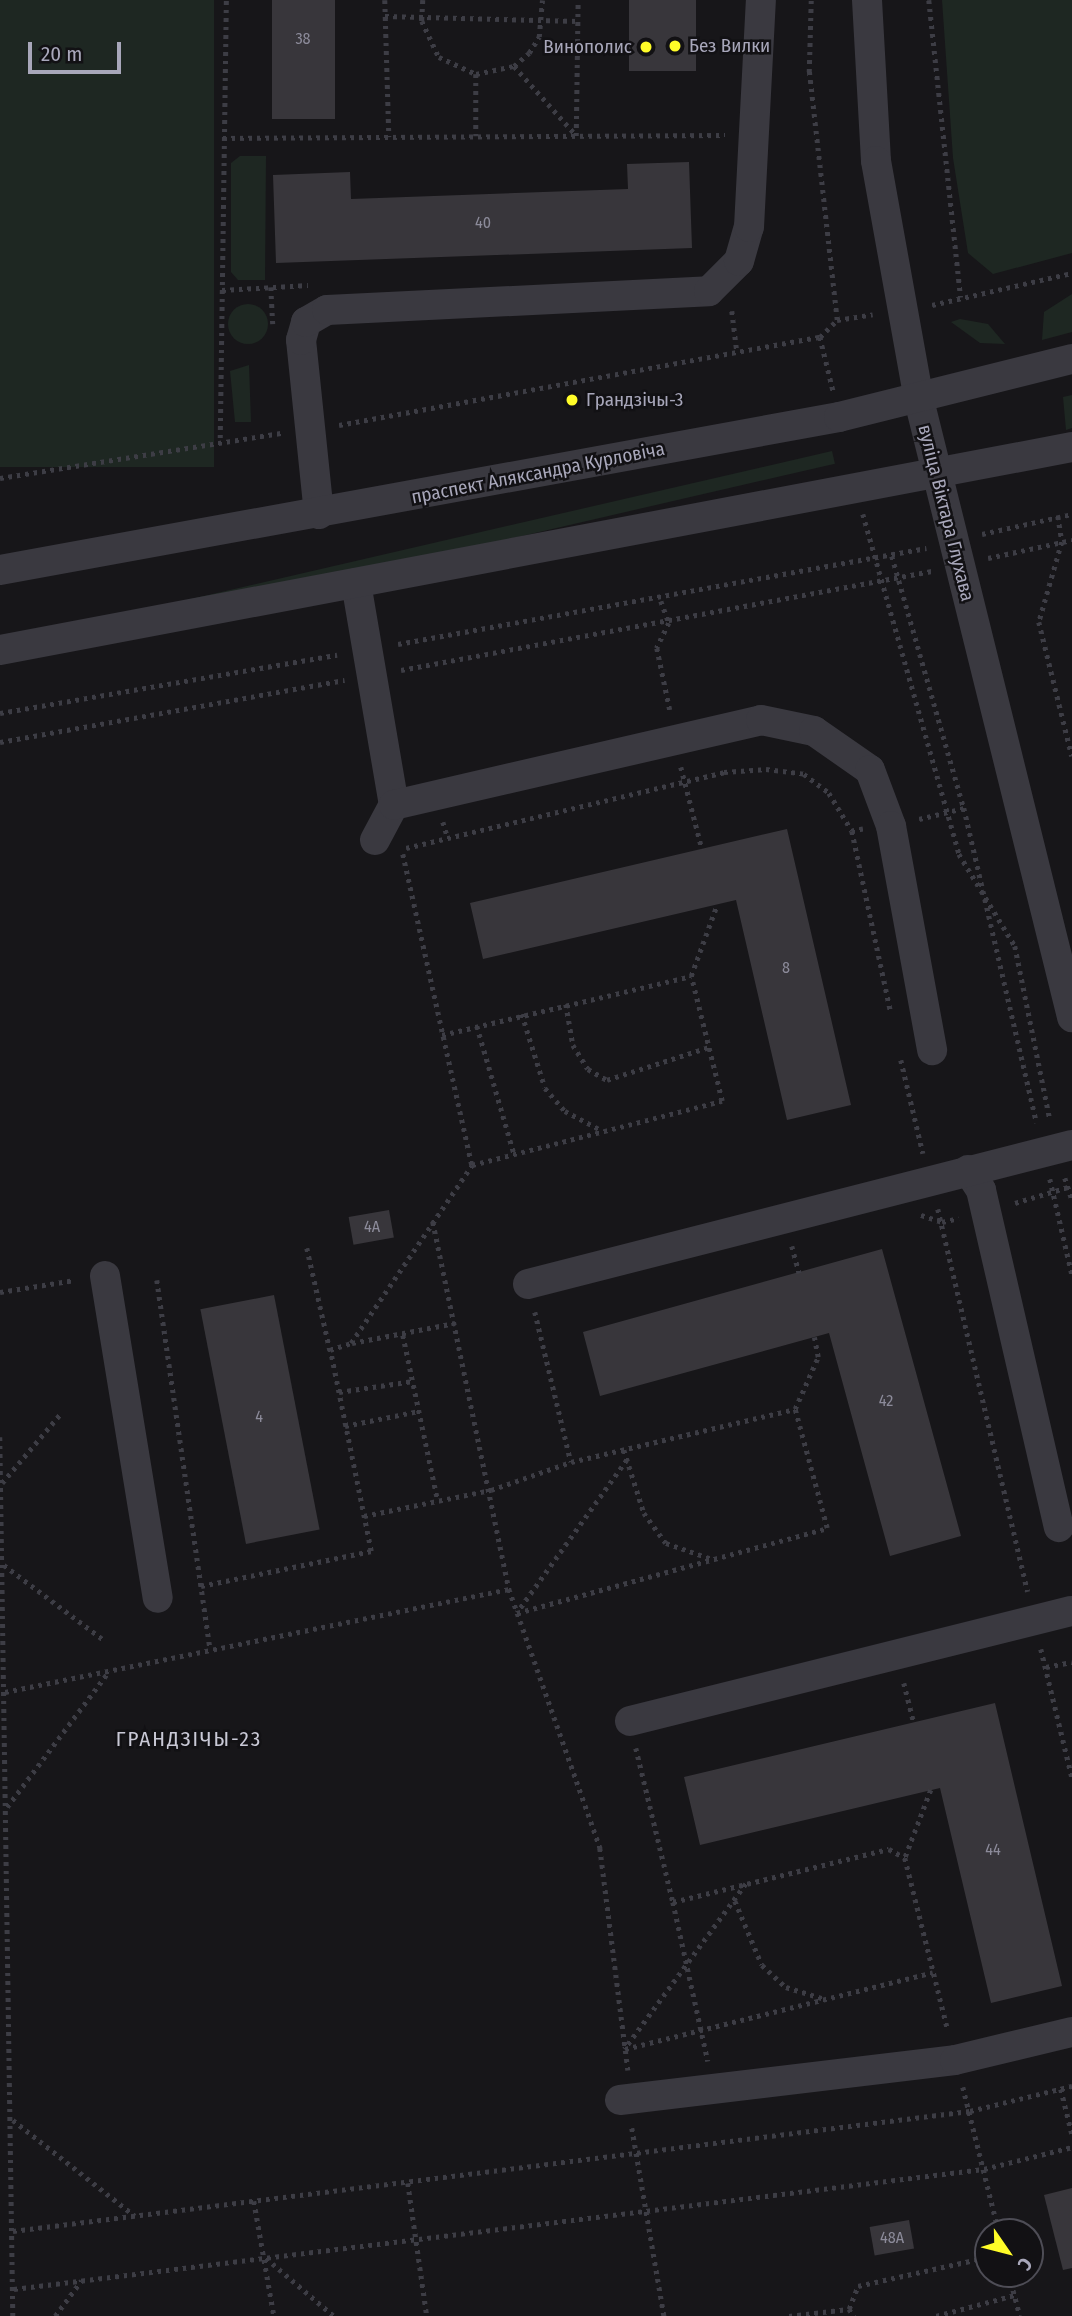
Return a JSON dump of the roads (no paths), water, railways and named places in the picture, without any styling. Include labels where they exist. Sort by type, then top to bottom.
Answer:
[{"type":"street","points":[[320,514],[301,340],[306,322],[327,310],[709,291],[739,261],[749,227],[761,0]]},
{"type":"street","name":"вуліца Віктара Глухава","points":[[867,0],[876,162],[919,400],[934,473],[1072,1017]]},
{"type":"street","name":"праспект Аляксандра Курловіча","points":[[0,570],[320,514],[919,400],[1072,359]]},
{"type":"street","points":[[0,650],[1072,447]]},
{"type":"street","points":[[356,583],[394,805],[375,840]]},
{"type":"street","points":[[394,805],[761,720],[814,732],[870,770],[891,826],[932,1050]]},
{"type":"street","points":[[528,1284],[1058,1149]]},
{"type":"street","points":[[968,1170],[981,1190],[1059,1527]]},
{"type":"street","points":[[105,1276],[158,1598]]},
{"type":"street","points":[[630,1721],[1072,1611]]},
{"type":"street","points":[[624,2100],[955,2060],[1072,2032]]},
{"type":"place","name":"Без Вилки","points":[[675,46]]},
{"type":"place","name":"Винополис","points":[[646,47]]},
{"type":"place","name":"Грандзічы-3","points":[[572,400]]},
{"type":"district","name":"ГРАНДЗІЧЫ-23","points":[[189,1739]]}]
